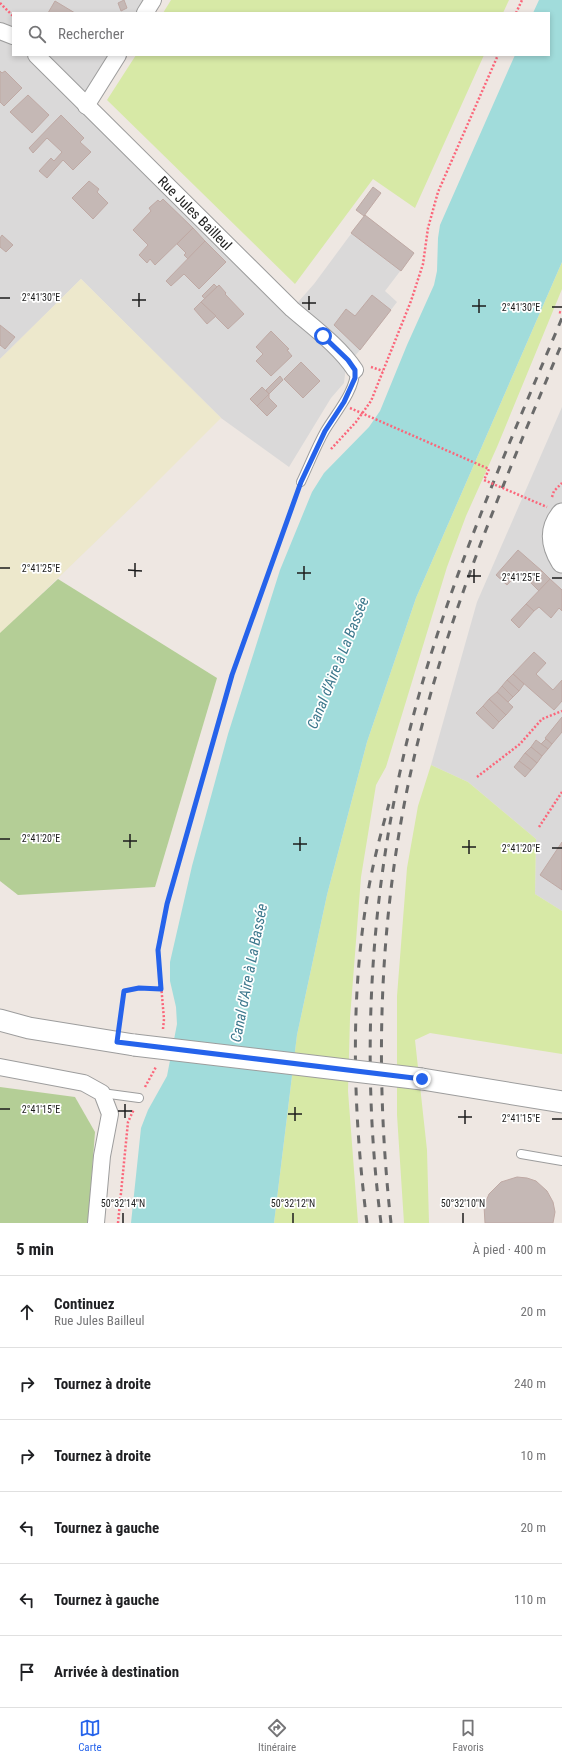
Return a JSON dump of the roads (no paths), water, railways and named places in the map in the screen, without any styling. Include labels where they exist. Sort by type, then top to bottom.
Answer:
[{"type":"street","points":[[146,12],[153,0]]},
{"type":"street","points":[[0,31],[12,36]]},
{"type":"street","name":"Rue Jules Bailleul","points":[[37,56],[292,309],[348,360],[355,370]]},
{"type":"street","points":[[86,106],[117,56]]},
{"type":"street","points":[[555,511],[559,518],[553,534],[555,551],[562,562]]},
{"type":"street","points":[[0,1020],[29,1028],[126,1043],[422,1079],[562,1102]]},
{"type":"street","points":[[0,1067],[84,1083],[102,1093],[110,1114],[102,1156],[96,1223]]},
{"type":"lane","points":[[301,482],[325,431],[347,396],[355,378],[355,370]]},
{"type":"lane","points":[[102,1093],[139,1098]]},
{"type":"lane","points":[[522,1154],[562,1161]]},
{"type":"water","name":"Canal d'Aire à La Bassée","points":[[539,0],[562,0],[562,262],[416,598],[367,742],[327,895],[297,1035],[274,1223],[131,1223],[141,1128],[148,1110],[167,1076],[177,1024],[176,1007],[170,981],[170,962],[192,866],[228,734],[280,570],[312,492],[324,473],[369,427],[380,411],[434,285],[437,271],[440,225],[515,56],[550,56],[550,12],[533,12]]},
{"type":"railway","points":[[381,1223],[374,1153],[370,1082],[371,1011],[375,941],[383,871],[394,801],[409,732],[428,664],[457,576],[490,490],[562,318]]},
{"type":"railway","points":[[391,1223],[385,1158],[382,1093],[384,963],[390,898],[399,834],[411,770],[427,707],[455,614],[488,523],[562,343]]},
{"type":"railway","points":[[367,1223],[359,1145],[357,1106],[357,988],[360,949],[367,898],[375,857],[389,804]]}]
